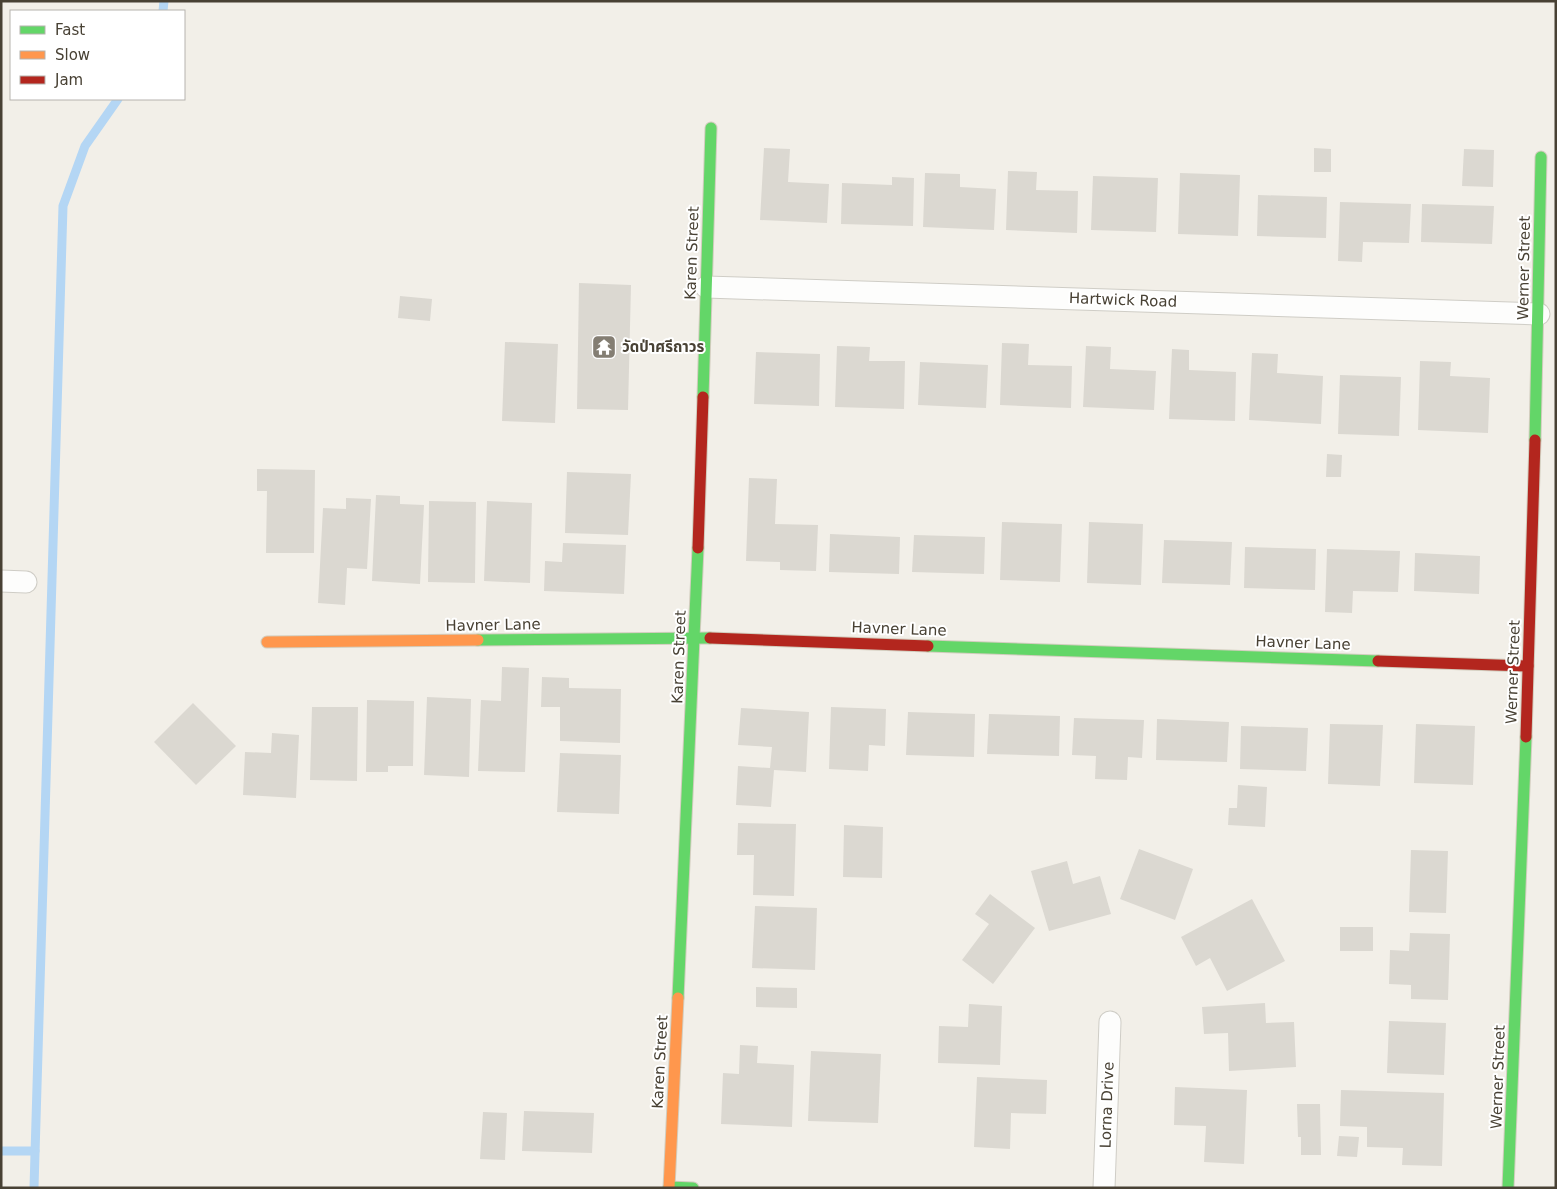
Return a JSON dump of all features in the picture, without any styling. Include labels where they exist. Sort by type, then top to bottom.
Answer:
[{"type":"street","name":"Karen Street","points":[[669,1187],[695,638],[711,128]]},
{"type":"street","name":"Werner Street","points":[[1508,1188],[1528,666],[1539,314],[1541,157]]},
{"type":"street","name":"Hartwick Road","points":[[706,287],[1539,314]]},
{"type":"street","points":[[1,581],[26,582]]},
{"type":"street","name":"Havner Lane","points":[[267,642],[695,638],[1528,666]]},
{"type":"street","name":"Lorna Drive","points":[[1104,1188],[1110,1022]]},
{"type":"street","points":[[669,1187],[693,1188]]},
{"type":"building","points":[[764,148],[790,149],[788,182],[829,184],[827,223],[760,220]]},
{"type":"building","points":[[1314,148],[1331,149],[1331,172],[1314,172]]},
{"type":"building","points":[[1464,149],[1494,150],[1493,187],[1462,186]]},
{"type":"building","points":[[1008,171],[1037,172],[1036,190],[1078,191],[1077,233],[1006,230]]},
{"type":"building","points":[[925,173],[960,174],[960,187],[996,189],[994,230],[923,227]]},
{"type":"building","points":[[1180,173],[1240,175],[1238,236],[1178,234]]},
{"type":"building","points":[[1093,176],[1158,178],[1156,232],[1091,230]]},
{"type":"building","points":[[892,177],[914,178],[913,226],[841,224],[842,183],[892,185]]},
{"type":"building","points":[[1258,195],[1327,197],[1326,238],[1257,236]]},
{"type":"building","points":[[1340,202],[1411,204],[1409,243],[1363,242],[1362,262],[1338,261]]},
{"type":"building","points":[[1422,204],[1494,206],[1492,244],[1421,242]]},
{"type":"building","name":"วัดป่าศรีถาวร","points":[[579,283],[631,285],[628,410],[577,409]]},
{"type":"building","points":[[400,296],[432,299],[430,321],[398,318]]},
{"type":"building","points":[[505,342],[558,344],[555,423],[502,421]]},
{"type":"building","points":[[1002,343],[1029,344],[1028,365],[1072,366],[1071,408],[1000,405]]},
{"type":"building","points":[[837,346],[870,347],[869,361],[905,361],[904,409],[835,407]]},
{"type":"building","points":[[1086,346],[1111,347],[1110,369],[1156,371],[1154,410],[1083,407]]},
{"type":"building","points":[[1172,349],[1189,350],[1189,370],[1236,372],[1235,421],[1169,419]]},
{"type":"building","points":[[756,352],[820,354],[819,406],[754,404]]},
{"type":"building","points":[[1252,353],[1278,354],[1277,373],[1323,376],[1321,424],[1249,420]]},
{"type":"building","points":[[1420,361],[1451,362],[1450,376],[1490,378],[1488,433],[1418,430]]},
{"type":"building","points":[[920,362],[988,365],[986,408],[918,405]]},
{"type":"building","points":[[1340,375],[1401,377],[1399,436],[1338,434]]},
{"type":"building","points":[[1327,454],[1342,455],[1341,477],[1326,477]]},
{"type":"building","points":[[257,469],[315,470],[314,553],[266,553],[267,491],[257,491]]},
{"type":"building","points":[[567,472],[631,474],[628,535],[565,533]]},
{"type":"building","points":[[749,478],[777,479],[775,524],[818,525],[816,571],[780,570],[780,562],[746,561]]},
{"type":"building","points":[[376,495],[400,496],[400,504],[424,505],[420,584],[372,581]]},
{"type":"building","points":[[346,498],[371,499],[367,569],[347,568],[345,605],[318,603],[323,508],[346,509]]},
{"type":"building","points":[[429,501],[476,502],[475,583],[428,582]]},
{"type":"building","points":[[487,501],[532,503],[530,583],[484,581]]},
{"type":"building","points":[[1002,522],[1062,524],[1060,582],[1000,580]]},
{"type":"building","points":[[1089,522],[1143,524],[1141,585],[1087,583]]},
{"type":"building","points":[[830,534],[900,537],[899,574],[829,572]]},
{"type":"building","points":[[914,535],[985,537],[984,574],[912,572]]},
{"type":"building","points":[[1164,540],[1232,542],[1230,585],[1162,583]]},
{"type":"building","points":[[563,543],[626,545],[624,594],[544,591],[545,561],[562,562]]},
{"type":"building","points":[[1245,547],[1316,549],[1315,590],[1244,588]]},
{"type":"building","points":[[1327,549],[1400,551],[1398,592],[1353,591],[1352,613],[1325,612]]},
{"type":"building","points":[[1415,553],[1480,556],[1479,594],[1414,591]]},
{"type":"building","points":[[502,667],[529,668],[525,772],[478,771],[481,700],[501,701]]},
{"type":"building","points":[[542,677],[569,678],[569,688],[621,689],[620,743],[560,741],[560,707],[541,707]]},
{"type":"building","points":[[427,697],[471,699],[469,777],[424,775]]},
{"type":"building","points":[[367,700],[414,701],[413,766],[388,766],[388,772],[366,772]]},
{"type":"building","points":[[193,703],[236,746],[196,785],[154,742]]},
{"type":"building","points":[[312,707],[358,707],[357,781],[310,780]]},
{"type":"building","points":[[831,707],[886,709],[885,746],[869,745],[868,771],[829,769]]},
{"type":"building","points":[[741,708],[809,712],[806,772],[774,770],[771,807],[736,805],[738,766],[770,768],[772,747],[738,745]]},
{"type":"building","points":[[908,712],[975,714],[974,757],[906,755]]},
{"type":"building","points":[[989,714],[1060,716],[1059,756],[987,754]]},
{"type":"building","points":[[1074,718],[1144,720],[1142,758],[1128,757],[1127,780],[1095,779],[1096,756],[1072,755]]},
{"type":"building","points":[[1157,719],[1229,722],[1227,762],[1156,760]]},
{"type":"building","points":[[1330,724],[1383,725],[1380,786],[1328,784]]},
{"type":"building","points":[[1416,724],[1475,726],[1473,785],[1414,783]]},
{"type":"building","points":[[1241,726],[1308,728],[1306,771],[1240,769]]},
{"type":"building","points":[[272,733],[299,735],[296,798],[243,795],[245,752],[271,753]]},
{"type":"building","points":[[560,753],[621,755],[619,814],[557,812]]},
{"type":"building","points":[[1238,785],[1267,787],[1265,827],[1228,825],[1229,808],[1237,808]]},
{"type":"building","points":[[738,823],[796,824],[794,896],[753,895],[754,855],[737,855]]},
{"type":"building","points":[[844,825],[883,827],[882,878],[843,877]]},
{"type":"building","points":[[1139,849],[1193,869],[1175,920],[1120,899]]},
{"type":"building","points":[[1411,850],[1448,851],[1446,913],[1409,912]]},
{"type":"building","points":[[1067,861],[1073,884],[1100,876],[1111,914],[1049,931],[1031,871]]},
{"type":"building","points":[[990,894],[1035,928],[993,984],[962,960],[989,924],[975,914]]},
{"type":"building","points":[[1252,899],[1285,961],[1227,991],[1210,958],[1196,966],[1181,937]]},
{"type":"building","points":[[755,906],[817,908],[815,970],[752,968]]},
{"type":"building","points":[[1340,927],[1373,927],[1373,951],[1340,951]]},
{"type":"building","points":[[1410,933],[1450,934],[1448,1000],[1411,999],[1411,985],[1389,984],[1390,950],[1409,951]]},
{"type":"building","points":[[756,987],[797,988],[797,1008],[756,1007]]},
{"type":"building","points":[[1265,1003],[1266,1023],[1294,1022],[1296,1067],[1229,1071],[1228,1033],[1204,1034],[1202,1007]]},
{"type":"building","points":[[969,1004],[1002,1006],[1000,1065],[938,1063],[939,1026],[968,1027]]},
{"type":"building","points":[[1389,1021],[1446,1023],[1444,1075],[1387,1073]]},
{"type":"building","points":[[740,1045],[758,1046],[757,1063],[794,1065],[792,1127],[721,1124],[723,1073],[739,1074]]},
{"type":"building","points":[[811,1051],[881,1054],[878,1123],[808,1121]]},
{"type":"building","points":[[977,1077],[1047,1080],[1046,1114],[1011,1113],[1010,1149],[974,1147]]},
{"type":"building","points":[[1175,1087],[1247,1090],[1244,1164],[1204,1162],[1206,1126],[1174,1125]]},
{"type":"building","points":[[1341,1090],[1444,1093],[1442,1166],[1402,1165],[1403,1148],[1367,1147],[1367,1127],[1340,1126]]},
{"type":"building","points":[[1297,1104],[1320,1104],[1321,1155],[1301,1155],[1301,1137],[1298,1137]]},
{"type":"building","points":[[524,1111],[594,1113],[592,1153],[522,1151]]},
{"type":"building","points":[[483,1112],[507,1113],[505,1160],[480,1159]]},
{"type":"building","points":[[1339,1136],[1359,1137],[1357,1157],[1337,1156]]},
{"type":"waterway","points":[[163,10],[164,1]]},
{"type":"waterway","points":[[34,1188],[63,206],[85,146],[117,100]]},
{"type":"waterway","points":[[1,1151],[35,1151]]},
{"type":"traffic: fast","points":[[703,397],[711,128]]},
{"type":"traffic: fast","points":[[1535,440],[1541,157]]},
{"type":"traffic: fast","points":[[678,998],[698,548]]},
{"type":"traffic: fast","points":[[478,640],[710,638]]},
{"type":"traffic: fast","points":[[928,646],[1378,661]]},
{"type":"traffic: fast","points":[[1508,1188],[1526,737]]},
{"type":"traffic: fast","points":[[669,1187],[693,1188]]},
{"type":"traffic: slow","points":[[267,642],[478,640]]},
{"type":"traffic: slow","points":[[669,1188],[678,998]]},
{"type":"traffic: jam","points":[[698,548],[703,397]]},
{"type":"traffic: jam","points":[[1526,737],[1535,440]]},
{"type":"traffic: jam","points":[[710,638],[928,646]]},
{"type":"traffic: jam","points":[[1378,661],[1528,666]]},
{"type":"place","name":"วัดป่าศรีถาวร","points":[[604,347]]}]
